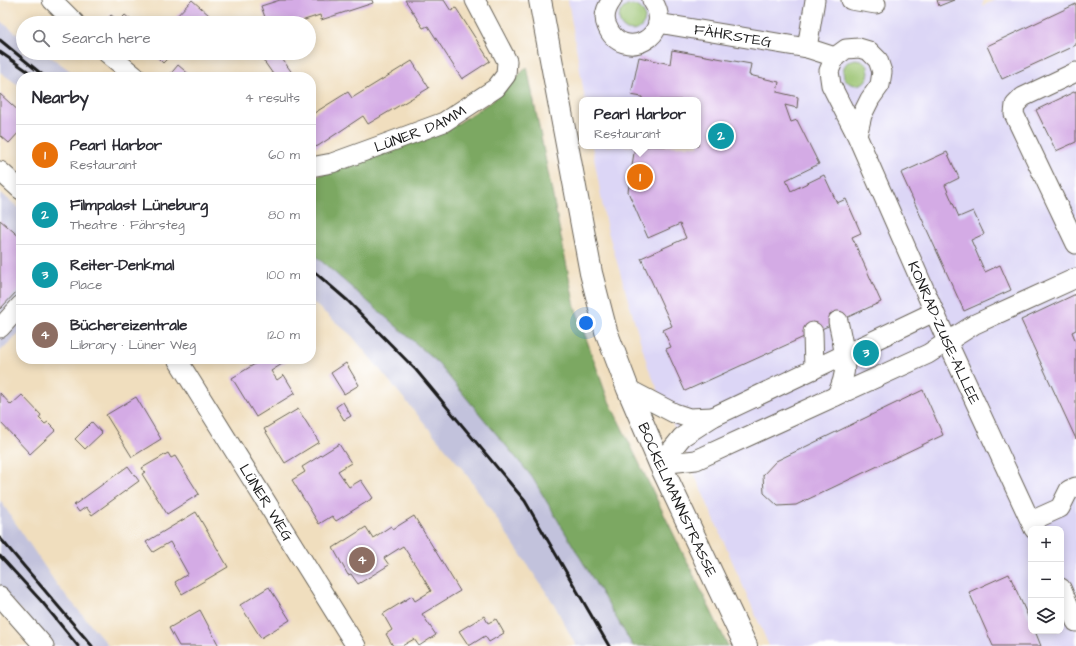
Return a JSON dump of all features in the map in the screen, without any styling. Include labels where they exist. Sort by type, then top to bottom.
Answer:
[{"type":"main road","name":"BOCKELMANNSTRASSE","points":[[540,0],[591,273],[606,331],[628,389],[660,464],[746,646]]},
{"type":"street","points":[[52,0],[68,16]]},
{"type":"street","name":"LÜNER DAMM","points":[[316,166],[339,160],[444,122],[496,88],[506,75],[507,61],[475,0]]},
{"type":"street","points":[[612,0],[608,6],[606,14],[606,23],[609,32],[623,43],[632,45],[641,43],[649,38],[655,31],[659,14],[652,0]]},
{"type":"street","points":[[807,48],[814,0]]},
{"type":"street","points":[[851,0],[876,4]]},
{"type":"street","name":"FÄHRSTEG","points":[[658,23],[807,48],[835,57]]},
{"type":"street","points":[[835,57],[846,49],[859,48],[869,51],[878,60],[882,72],[880,85],[870,99],[862,115],[857,136]]},
{"type":"street","name":"KONRAD-ZUSE-ALLEE","points":[[835,57],[829,71],[832,85],[857,136],[934,312],[1033,525]]},
{"type":"street","points":[[115,60],[130,72]]},
{"type":"street","points":[[1076,72],[1022,97],[1015,105],[1014,114],[1076,244]]},
{"type":"street","points":[[660,464],[696,460],[928,354],[975,324],[1076,278]]},
{"type":"street","points":[[0,328],[16,310]]},
{"type":"street","points":[[660,464],[682,438],[713,417],[934,312]]},
{"type":"street","points":[[836,396],[842,385],[845,372],[845,354],[838,321]]},
{"type":"street","points":[[814,332],[814,369]]},
{"type":"street","name":"LÜNER WEG","points":[[180,364],[356,646]]},
{"type":"street","points":[[628,389],[674,413],[690,418],[713,417]]},
{"type":"street","points":[[1033,525],[1060,508],[1069,490],[1076,487]]},
{"type":"street","points":[[1064,595],[1076,622]]},
{"type":"street","points":[[0,596],[44,646]]},
{"type":"shaded area","points":[[568,0],[984,0],[982,6],[995,0],[1076,0],[1076,646],[769,646],[648,367],[606,225],[593,149],[701,149],[701,97],[584,97]]},
{"type":"shaded area","points":[[0,21],[16,33],[16,60],[55,60],[72,72],[16,72],[16,83],[0,72]]},
{"type":"shaded area","points":[[0,192],[16,206],[16,337],[0,351]]},
{"type":"shaded area","points":[[316,256],[435,360],[532,477],[633,646],[576,646],[554,604],[465,472],[352,336],[316,305]]},
{"type":"shaded area","points":[[0,500],[57,585],[109,646],[54,646],[0,588]]},
{"type":"green space","points":[[632,5],[641,9],[645,18],[641,27],[632,31],[623,27],[619,18],[623,9]]},
{"type":"green space","points":[[856,59],[865,63],[869,72],[865,81],[856,85],[847,81],[843,72],[847,63]]},
{"type":"green space","points":[[527,67],[575,307],[607,397],[728,646],[633,646],[532,477],[435,360],[316,256],[316,176],[448,130],[492,101]]},
{"type":"building","points":[[192,0],[209,15],[208,16],[177,16]]},
{"type":"building","points":[[280,0],[372,0],[373,3],[321,20],[320,15],[316,16],[265,16],[261,6]]},
{"type":"building","points":[[405,0],[444,0],[451,11],[456,8],[490,61],[462,79],[428,26],[423,28]]},
{"type":"building","points":[[937,0],[954,0],[939,6]]},
{"type":"building","points":[[1076,4],[1076,45],[1002,79],[987,46]]},
{"type":"building","points":[[672,50],[751,64],[749,75],[779,82],[777,92],[798,97],[797,108],[785,105],[791,122],[797,120],[819,164],[786,180],[791,191],[824,175],[837,203],[846,199],[861,233],[852,237],[881,302],[685,391],[666,349],[671,347],[663,330],[672,326],[641,258],[686,238],[680,224],[648,238],[628,192],[635,149],[701,149],[701,97],[642,97],[631,95],[639,57],[670,64]]},
{"type":"building","points":[[263,60],[283,60],[291,72],[272,72]]},
{"type":"building","points":[[412,61],[429,88],[368,124],[363,116],[316,147],[316,112],[348,92],[352,98]]},
{"type":"building","points":[[178,65],[186,72],[172,72]]},
{"type":"building","points":[[1076,91],[1076,142],[1056,151],[1036,110]]},
{"type":"building","points":[[0,94],[16,108],[16,135],[9,143],[1,136],[0,137]]},
{"type":"building","points":[[947,152],[959,178],[945,185],[959,217],[973,211],[984,234],[971,240],[985,272],[1000,265],[1011,290],[964,311],[901,173]]},
{"type":"building","points":[[0,220],[16,234],[16,292],[0,309]]},
{"type":"building","points":[[1076,294],[1076,330],[1072,332],[1076,342],[1076,439],[1021,320]]},
{"type":"building","points":[[346,363],[359,385],[344,394],[331,373]]},
{"type":"building","points":[[255,364],[282,364],[271,371],[277,380],[284,375],[295,393],[256,417],[232,378]]},
{"type":"building","points":[[923,390],[943,435],[796,505],[778,506],[764,493],[763,475],[776,461]]},
{"type":"building","points":[[0,393],[11,405],[22,395],[41,415],[39,418],[45,424],[48,422],[56,430],[30,454],[0,422]]},
{"type":"building","points":[[136,397],[161,439],[132,457],[106,415]]},
{"type":"building","points":[[343,402],[351,416],[344,420],[336,407]]},
{"type":"building","points":[[298,409],[319,442],[285,463],[264,429]]},
{"type":"building","points":[[92,422],[102,433],[85,449],[75,439]]},
{"type":"building","points":[[339,444],[351,463],[338,471],[349,487],[361,480],[373,498],[336,521],[332,516],[319,524],[292,480],[305,472],[302,467]]},
{"type":"building","points":[[168,453],[171,458],[175,456],[199,494],[167,514],[142,474],[145,472],[142,468]]},
{"type":"building","points":[[128,466],[139,481],[92,515],[86,507],[79,512],[74,505]]},
{"type":"building","points":[[196,512],[228,567],[182,594],[175,582],[188,574],[170,542],[153,552],[146,542]]},
{"type":"building","points":[[414,516],[460,591],[422,614],[436,635],[419,646],[414,639],[402,646],[393,646],[386,634],[392,630],[383,614],[412,596],[415,601],[431,591],[421,574],[403,546],[384,558],[389,565],[358,584],[351,574],[348,575],[333,548],[366,527],[373,538],[391,526],[393,529]]},
{"type":"building","points":[[1009,574],[1028,616],[1028,634],[1036,634],[1041,646],[993,646],[969,592]]},
{"type":"building","points":[[269,587],[290,620],[261,638],[240,605]]},
{"type":"building","points":[[200,610],[219,646],[179,646],[169,628]]},
{"type":"building","points":[[484,616],[488,623],[496,619],[504,633],[489,642],[485,636],[469,646],[459,631]]},
{"type":"railway","points":[[0,40],[16,53]]},
{"type":"railway","points":[[0,52],[29,72]]},
{"type":"railway","points":[[24,60],[39,72]]},
{"type":"railway","points":[[316,273],[348,301],[416,370],[525,501],[609,646]]},
{"type":"railway","points":[[0,538],[92,646]]},
{"type":"railway","points":[[0,556],[43,603],[78,646]]},
{"type":"place","name":"Filmpalast Lüneburg","points":[[721,136]]},
{"type":"place","name":"Pearl Harbor","points":[[640,177]]},
{"type":"place","name":"Reiter-Denkmal","points":[[866,353]]},
{"type":"place","name":"Büchereizentrale","points":[[362,560]]}]
